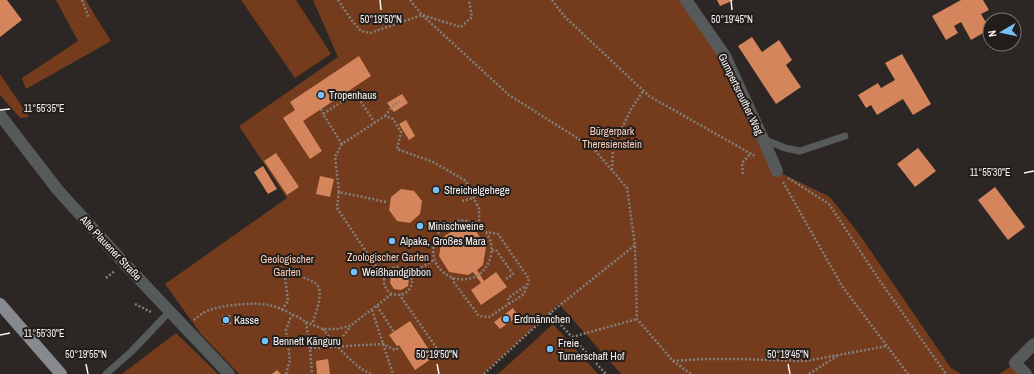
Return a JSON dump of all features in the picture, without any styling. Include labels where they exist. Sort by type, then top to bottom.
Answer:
[{"type":"main road","points":[[0,304],[61,374]]},
{"type":"street","name":"Gumpertsreuther Weg","points":[[686,0],[724,56],[777,171]]},
{"type":"street","name":"Alte Plauener Straße","points":[[0,115],[57,189],[229,374]]},
{"type":"street","points":[[1026,374],[1015,363],[1034,344]]},
{"type":"lane","points":[[763,139],[785,148],[800,150],[845,136]]},
{"type":"lane","points":[[106,374],[132,351],[170,312]]},
{"type":"path","points":[[82,0],[90,18]]},
{"type":"path","points":[[338,0],[361,32],[370,33],[422,15],[462,28],[472,17],[469,0]]},
{"type":"path","points":[[410,0],[422,15],[509,95],[593,148],[627,188],[635,245],[637,319],[673,361],[691,374]]},
{"type":"path","points":[[552,0],[564,16],[649,96],[758,158]]},
{"type":"path","points":[[352,89],[374,123]]},
{"type":"path","points":[[612,170],[613,147],[630,111],[643,91]]},
{"type":"path","points":[[323,114],[355,93]]},
{"type":"path","points":[[385,280],[388,272],[396,267],[404,268],[411,274],[412,283],[410,288],[404,293],[399,294],[393,293],[387,288],[385,280],[338,208],[339,192],[335,157],[342,144],[385,116],[393,106],[400,102]]},
{"type":"path","points":[[321,110],[342,144]]},
{"type":"path","points":[[385,116],[393,120],[400,132],[397,150],[433,162],[466,180],[479,208],[479,226]]},
{"type":"path","points":[[743,174],[742,163],[751,153]]},
{"type":"path","points":[[777,171],[842,286],[908,374]]},
{"type":"path","points":[[777,171],[829,204],[880,281],[946,374]]},
{"type":"path","points":[[339,192],[386,202]]},
{"type":"path","points":[[462,201],[474,198]]},
{"type":"path","points":[[462,220],[471,221],[479,226],[486,232],[490,240],[492,250],[486,267],[480,274],[471,278],[453,278],[447,275],[437,266],[434,260],[434,242],[438,233],[444,226],[452,222],[462,220]]},
{"type":"path","points":[[453,278],[453,281],[479,316],[489,317],[524,294],[529,279],[498,234],[486,232]]},
{"type":"path","points":[[484,374],[550,312],[635,245]]},
{"type":"path","points":[[492,250],[496,250],[513,274],[506,279]]},
{"type":"path","points":[[411,274],[434,260]]},
{"type":"path","points":[[106,278],[117,269]]},
{"type":"path","points":[[282,310],[288,300],[285,278],[287,274],[291,273],[316,283],[320,291],[320,298],[312,324]]},
{"type":"path","points":[[509,304],[508,298],[527,286]]},
{"type":"path","points":[[336,346],[350,326],[393,293]]},
{"type":"path","points":[[399,294],[438,350]]},
{"type":"path","points":[[184,327],[206,311],[246,304],[268,305],[323,329],[337,329],[350,326]]},
{"type":"path","points":[[377,306],[394,332]]},
{"type":"path","points":[[372,310],[393,374]]},
{"type":"path","points":[[550,312],[606,374]]},
{"type":"path","points":[[286,374],[290,360],[286,330],[293,315]]},
{"type":"path","points":[[572,337],[637,319]]},
{"type":"path","points":[[306,322],[312,374]]},
{"type":"path","points":[[323,329],[336,346],[364,371],[372,374]]},
{"type":"path","points":[[310,348],[383,344],[395,350],[400,347]]},
{"type":"path","points":[[673,361],[738,359],[806,361],[887,346]]},
{"type":"path","points":[[809,374],[839,355]]},
{"type":"green space","points":[[56,0],[86,0],[111,41],[26,89],[22,78],[78,41]]},
{"type":"green space","points":[[241,0],[296,0],[331,54],[295,78]]},
{"type":"green space","name":"Bürgerpark Theresienstein","points":[[313,0],[686,0],[725,56],[777,171],[830,197],[859,234],[951,368],[961,374],[621,374],[559,304],[483,374],[239,374],[201,334],[165,284],[287,198],[239,126],[338,57]]},
{"type":"green space","points":[[0,74],[29,117],[20,118],[0,95]]},
{"type":"green space","name":"Freie Turnerschaft Hof","points":[[553,324],[598,374],[498,374]]},
{"type":"green space","points":[[176,333],[218,374],[122,374]]},
{"type":"green space","points":[[1015,363],[1028,374],[1000,374]]},
{"type":"building","points":[[0,0],[7,0],[22,20],[0,37]]},
{"type":"building","points":[[717,0],[734,0],[720,6]]},
{"type":"building","points":[[961,0],[983,0],[989,10],[982,12],[981,14],[982,34],[971,40],[961,22],[954,26],[958,33],[946,40],[932,16]]},
{"type":"building","points":[[752,37],[762,52],[779,40],[792,60],[786,65],[801,87],[776,104],[738,46]]},
{"type":"building","points":[[902,54],[931,104],[913,115],[903,99],[877,115],[871,105],[866,108],[858,95],[878,83],[881,88],[895,80],[885,63]]},
{"type":"building","name":"Tropenhaus","points":[[359,56],[371,76],[303,121],[322,151],[310,159],[283,118],[295,110],[290,102]]},
{"type":"building","points":[[402,94],[408,103],[394,112],[387,103]]},
{"type":"building","points":[[406,120],[415,136],[409,140],[399,124]]},
{"type":"building","points":[[918,148],[936,171],[915,187],[897,164]]},
{"type":"building","points":[[276,153],[299,187],[287,195],[264,161]]},
{"type":"building","points":[[263,166],[277,189],[268,194],[254,172]]},
{"type":"building","points":[[320,176],[334,179],[330,197],[316,194]]},
{"type":"building","points":[[995,187],[1025,227],[1008,240],[978,200]]},
{"type":"building","points":[[401,189],[414,191],[422,201],[420,214],[410,223],[397,221],[389,210],[391,197]]},
{"type":"building","points":[[458,227],[476,231],[486,247],[483,265],[477,270],[484,281],[496,272],[507,287],[481,305],[471,290],[481,283],[473,272],[468,275],[449,272],[439,256],[442,238]]},
{"type":"building","points":[[397,271],[405,272],[409,278],[408,286],[401,290],[394,289],[390,283],[391,275]]},
{"type":"building","name":"Erdmännchen","points":[[513,308],[518,316],[500,329],[494,322]]},
{"type":"building","name":"Kasse","points":[[230,315],[231,324],[223,325],[222,316]]},
{"type":"building","points":[[410,321],[434,357],[415,370],[399,345],[397,346],[389,335]]},
{"type":"building","points":[[328,359],[330,374],[317,374],[316,361]]},
{"type":"building","points":[[277,370],[281,374],[272,374]]},
{"type":"place","name":"Tropenhaus","points":[[321,95]]},
{"type":"place","name":"Streichelgehege","points":[[436,190]]},
{"type":"place","name":"Minischweine","points":[[420,226]]},
{"type":"place","name":"Alpaka, Großes Mara","points":[[392,241]]},
{"type":"place","name":"Weißhandgibbon","points":[[354,272]]},
{"type":"place","name":"Erdmännchen","points":[[506,319]]},
{"type":"place","name":"Kasse","points":[[226,320]]},
{"type":"place","name":"Bennett Känguru","points":[[265,341]]},
{"type":"place","name":"Freie Turnerschaft Hof","points":[[550,349]]},
{"type":"park label","name":"Zoologischer Garten","points":[[388,257]]},
{"type":"park label","name":"Geologischer Garten","points":[[287,265]]}]
